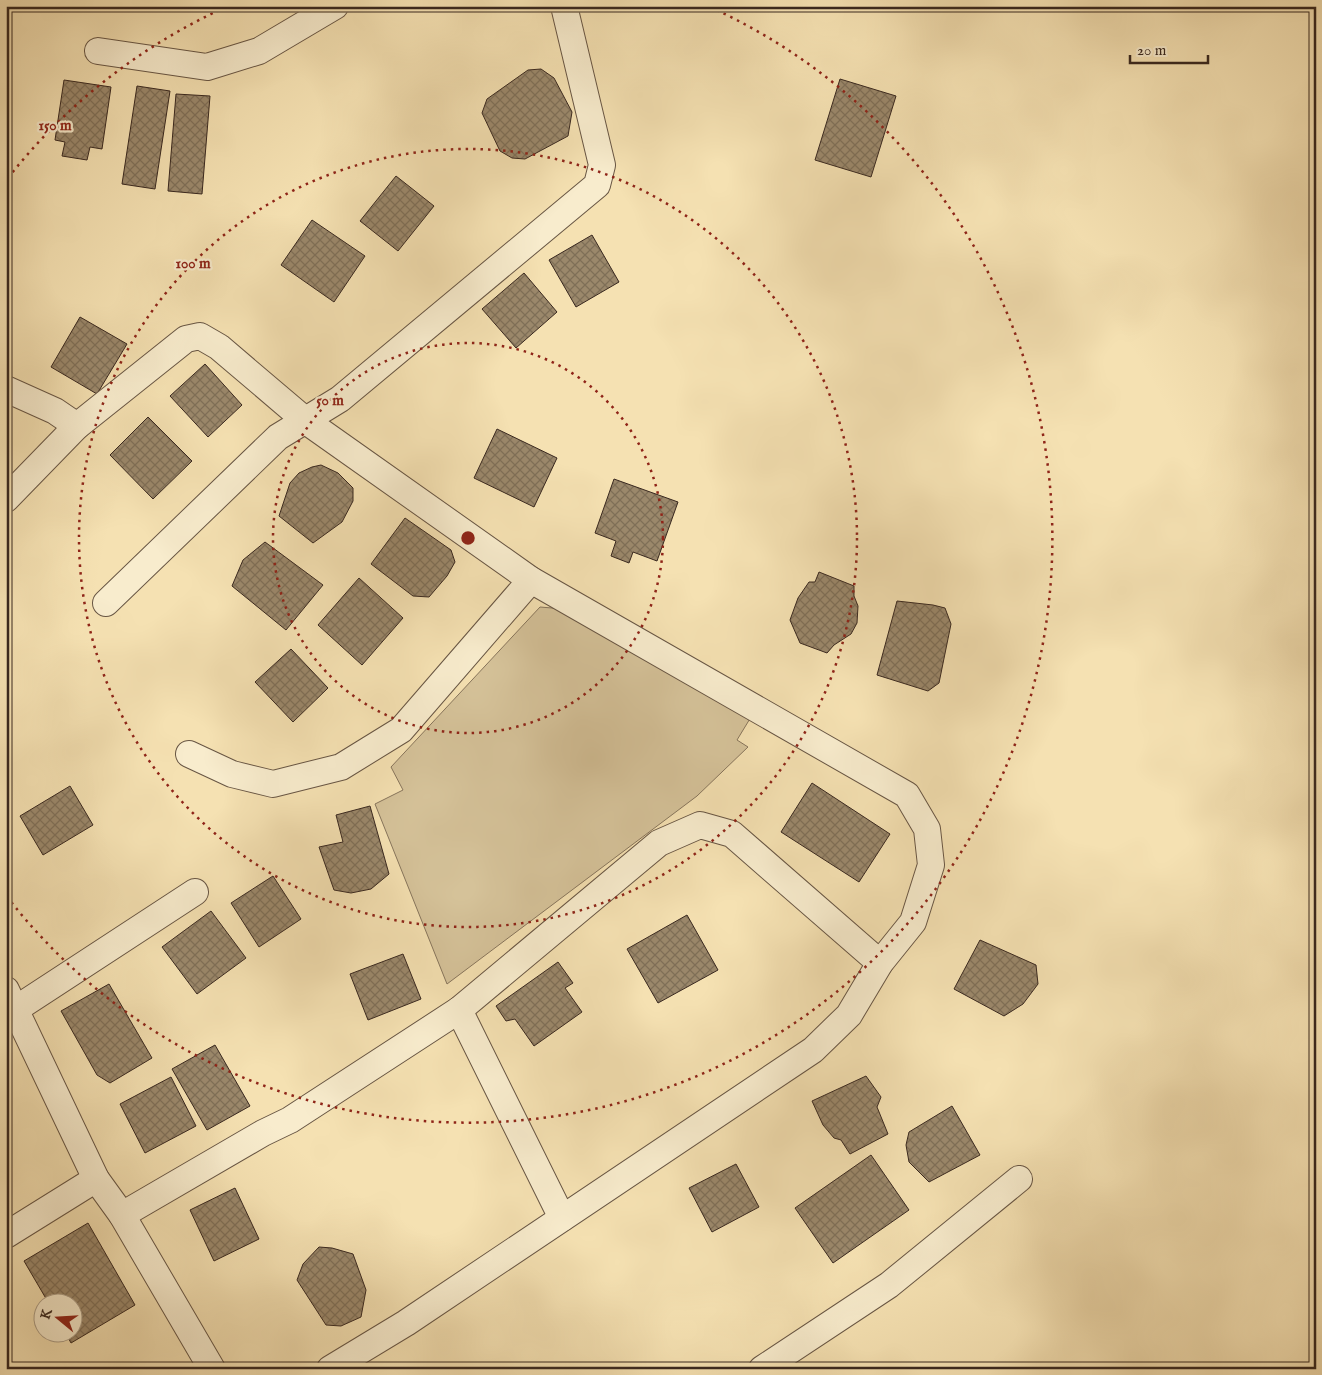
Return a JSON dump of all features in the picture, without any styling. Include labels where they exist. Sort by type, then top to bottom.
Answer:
[{"type":"street","points":[[98,51],[207,67],[259,51],[335,6]]},
{"type":"street","points":[[106,603],[278,437],[340,399],[597,185],[602,165],[564,6]]},
{"type":"street","points":[[6,499],[78,426],[186,339],[200,336],[219,347],[306,421],[531,580],[907,795],[927,829],[931,865],[913,922],[880,963],[849,1016],[813,1050],[406,1323],[330,1369]]},
{"type":"street","points":[[6,389],[55,411],[78,426]]},
{"type":"street","points":[[189,754],[232,774],[273,784],[341,767],[401,730],[531,580]]},
{"type":"street","points":[[122,1215],[263,1133],[290,1120],[459,1010],[659,843],[700,825],[732,834],[880,963]]},
{"type":"street","points":[[195,892],[11,1000],[96,1179],[122,1215],[212,1369]]},
{"type":"street","points":[[459,1010],[562,1218]]},
{"type":"street","points":[[6,1235],[96,1179]]},
{"type":"street","points":[[762,1369],[889,1286],[1019,1180]]},
{"type":"shaded area","points":[[540,607],[564,609],[751,717],[737,740],[748,747],[697,796],[447,984],[375,804],[403,790],[391,767]]},
{"type":"building","points":[[541,69],[554,78],[572,112],[568,136],[525,159],[512,158],[500,151],[482,113],[487,99],[528,70]]},
{"type":"building","points":[[840,79],[896,96],[871,177],[815,160]]},
{"type":"building","points":[[64,80],[111,87],[102,149],[90,147],[87,160],[62,156],[65,142],[55,140]]},
{"type":"building","points":[[137,86],[170,91],[155,189],[122,184]]},
{"type":"building","points":[[176,94],[210,96],[202,194],[168,191]]},
{"type":"building","points":[[396,176],[434,206],[398,251],[360,221]]},
{"type":"building","points":[[312,220],[365,256],[334,302],[281,265]]},
{"type":"building","points":[[592,235],[619,282],[576,307],[549,260]]},
{"type":"building","points":[[524,273],[557,312],[516,348],[482,309]]},
{"type":"building","points":[[80,317],[127,344],[97,394],[51,367]]},
{"type":"building","points":[[205,364],[242,405],[208,437],[170,396]]},
{"type":"building","points":[[148,417],[192,461],[153,499],[110,455]]},
{"type":"building","points":[[497,429],[557,458],[534,507],[474,478]]},
{"type":"building","points":[[321,465],[338,473],[353,488],[353,501],[342,522],[313,543],[279,516],[290,483],[299,473]]},
{"type":"building","points":[[614,479],[678,502],[657,561],[633,552],[629,563],[611,556],[616,541],[595,533]]},
{"type":"building","points":[[405,518],[451,550],[455,562],[447,576],[429,597],[413,596],[371,564]]},
{"type":"building","points":[[265,542],[323,585],[286,630],[232,586],[243,560]]},
{"type":"building","points":[[819,572],[854,586],[854,596],[858,606],[857,623],[851,634],[834,645],[827,653],[800,643],[790,620],[798,598],[809,582],[815,582]]},
{"type":"building","points":[[359,578],[403,618],[362,665],[318,625]]},
{"type":"building","points":[[897,601],[945,608],[951,624],[939,683],[928,691],[877,675]]},
{"type":"building","points":[[291,649],[328,688],[293,722],[255,682]]},
{"type":"building","points":[[812,783],[890,834],[859,882],[781,832]]},
{"type":"building","points":[[70,786],[93,825],[43,855],[20,816]]},
{"type":"building","points":[[370,806],[389,874],[371,889],[351,893],[334,890],[319,847],[343,842],[336,815]]},
{"type":"building","points":[[273,876],[301,919],[259,947],[231,903]]},
{"type":"building","points":[[211,911],[246,958],[197,994],[162,947]]},
{"type":"building","points":[[687,915],[718,970],[658,1003],[627,949]]},
{"type":"building","points":[[980,940],[1036,965],[1038,984],[1023,1004],[1004,1016],[954,989]]},
{"type":"building","points":[[403,954],[421,999],[368,1020],[350,974]]},
{"type":"building","points":[[558,962],[573,983],[565,988],[582,1012],[534,1046],[515,1019],[506,1021],[496,1006]]},
{"type":"building","points":[[109,984],[152,1058],[110,1083],[97,1075],[61,1011]]},
{"type":"building","points":[[215,1045],[250,1106],[207,1130],[172,1069]]},
{"type":"building","points":[[866,1076],[881,1097],[877,1107],[888,1134],[850,1154],[841,1140],[834,1138],[823,1125],[812,1101]]},
{"type":"building","points":[[171,1077],[196,1126],[145,1153],[120,1104]]},
{"type":"building","points":[[952,1106],[980,1155],[929,1182],[909,1162],[906,1145],[909,1132]]},
{"type":"building","points":[[871,1155],[909,1210],[833,1263],[795,1208]]},
{"type":"building","points":[[736,1164],[759,1207],[712,1232],[689,1188]]},
{"type":"building","points":[[235,1188],[259,1239],[214,1261],[190,1210]]},
{"type":"building","points":[[88,1223],[135,1305],[82,1336],[82,1292],[42,1292],[24,1261]]},
{"type":"building","points":[[319,1247],[332,1248],[353,1254],[366,1290],[361,1317],[341,1326],[326,1325],[297,1280],[303,1264]]}]
